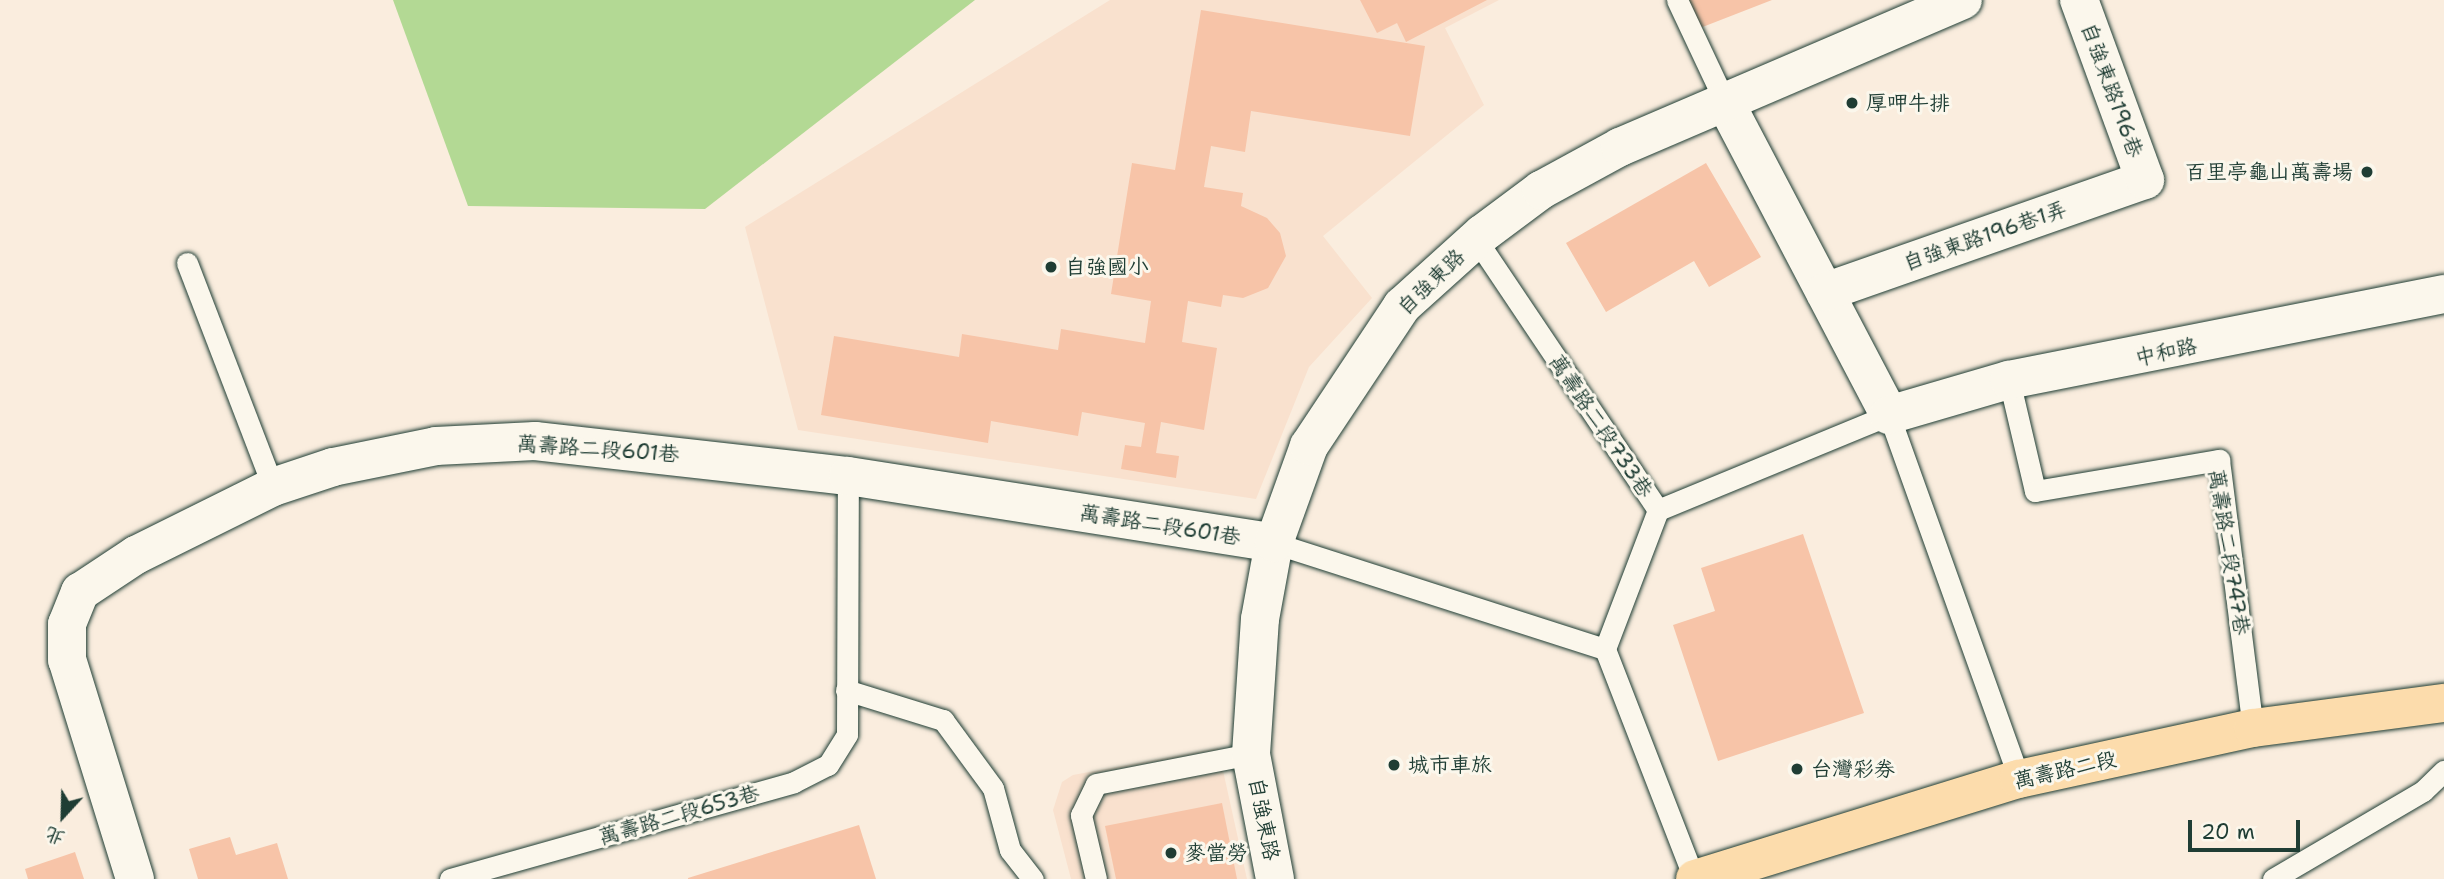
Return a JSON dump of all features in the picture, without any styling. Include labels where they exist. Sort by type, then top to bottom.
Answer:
[{"type":"main road","name":"萬壽路二段","points":[[1695,879],[2019,779],[2253,728],[2444,703]]},
{"type":"street","name":"自強東路","points":[[1275,879],[1251,754],[1260,619],[1274,543],[1309,446],[1351,375],[1402,306],[1476,239],[1541,190],[1620,147],[1726,104],[1963,0]]},
{"type":"street","name":"自強東路196巷","points":[[2079,0],[2144,180]]},
{"type":"street","points":[[1726,104],[1889,415]]},
{"type":"street","name":"自強東路196巷1弄","points":[[1825,292],[2144,180]]},
{"type":"street","name":"中和路","points":[[1889,415],[2009,380],[2444,295]]},
{"type":"street","name":"萬壽路二段601巷","points":[[135,879],[67,660],[67,624],[80,592],[136,555],[273,488],[332,467],[436,446],[535,441],[848,475],[1274,543]]},
{"type":"lane","points":[[1677,0],[1726,104]]},
{"type":"lane","name":"萬壽路二段733巷","points":[[1476,239],[1658,509],[1889,415]]},
{"type":"lane","points":[[187,263],[273,488]]},
{"type":"lane","name":"萬壽路二段747巷","points":[[2009,380],[2035,491],[2219,460],[2253,728]]},
{"type":"lane","points":[[1889,415],[2019,779]]},
{"type":"lane","name":"萬壽路二段653巷","points":[[450,879],[794,782],[828,765],[847,734],[848,475]]},
{"type":"lane","points":[[1658,509],[1605,649],[1695,879]]},
{"type":"lane","points":[[1274,543],[1605,649]]},
{"type":"lane","points":[[846,690],[943,720],[993,788],[1010,850],[1033,879]]},
{"type":"lane","points":[[1096,879],[1081,814],[1096,784],[1251,754]]},
{"type":"lane","points":[[2273,879],[2423,792],[2444,771]]},
{"type":"shaded area","name":"自強國小","points":[[1110,0],[1499,0],[1445,28],[1484,105],[1323,236],[1372,298],[1309,367],[1256,499],[798,430],[745,227]]},
{"type":"shaded area","points":[[1218,748],[1247,879],[1071,879],[1053,810],[1062,782],[1073,775]]},
{"type":"green space","points":[[393,0],[975,0],[705,209],[468,206]]},
{"type":"building","points":[[1360,0],[1487,0],[1406,42],[1397,23],[1377,33]]},
{"type":"building","points":[[1689,0],[1772,0],[1700,28]]},
{"type":"building","name":"自強國小","points":[[1201,10],[1425,46],[1410,136],[1251,111],[1245,152],[1211,146],[1204,187],[1243,193],[1241,206],[1267,218],[1280,233],[1286,256],[1268,288],[1243,298],[1223,295],[1221,307],[1188,301],[1182,342],[1217,348],[1204,430],[1161,422],[1156,453],[1179,456],[1176,478],[1121,469],[1125,445],[1141,447],[1145,423],[1082,412],[1078,436],[991,421],[988,443],[821,415],[834,336],[959,357],[962,334],[1058,350],[1061,329],[1145,343],[1151,301],[1111,294],[1132,163],[1175,170]]},
{"type":"building","points":[[1706,163],[1761,257],[1709,287],[1694,261],[1606,312],[1566,243]]},
{"type":"building","points":[[1803,534],[1864,713],[1718,761],[1673,625],[1715,611],[1701,568]]},
{"type":"building","name":"麥當勞","points":[[1222,803],[1237,879],[1116,879],[1105,826]]},
{"type":"building","points":[[859,825],[876,879],[688,879],[688,878]]},
{"type":"building","points":[[230,837],[236,855],[277,843],[288,879],[198,879],[189,849]]},
{"type":"building","points":[[75,852],[84,879],[28,879],[25,869]]},
{"type":"place","name":"厚呷牛排","points":[[1852,103]]},
{"type":"place","name":"百里亭龜山萬壽場","points":[[2367,172]]},
{"type":"place","name":"自強國小","points":[[1051,267]]},
{"type":"place","name":"城市車旅","points":[[1394,765]]},
{"type":"place","name":"台灣彩券","points":[[1797,769]]},
{"type":"place","name":"麥當勞","points":[[1171,853]]}]
